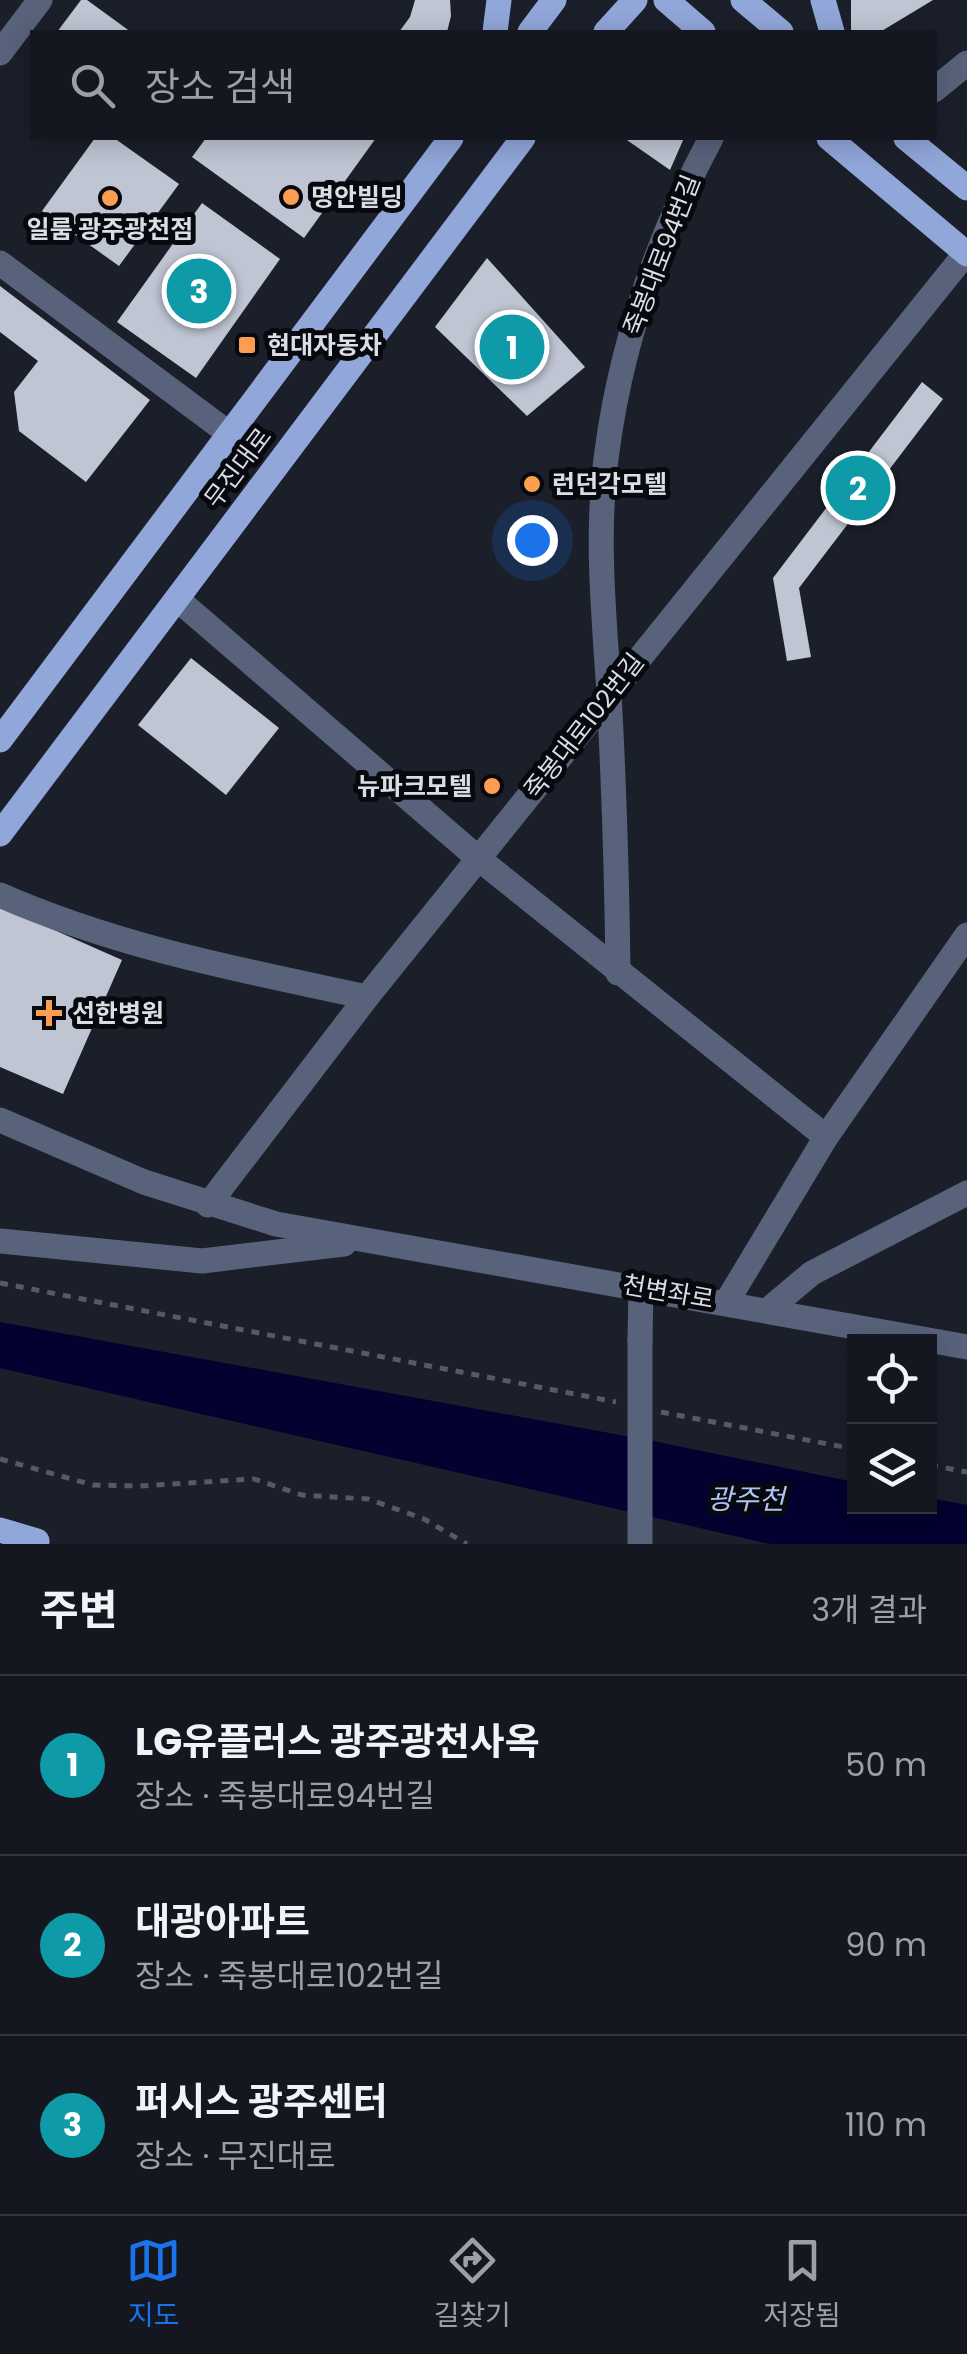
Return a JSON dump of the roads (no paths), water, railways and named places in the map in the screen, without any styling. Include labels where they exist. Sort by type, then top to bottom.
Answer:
[{"type":"main road","points":[[495,30],[499,0]]},
{"type":"main road","points":[[532,30],[554,0]]},
{"type":"main road","points":[[608,30],[635,0]]},
{"type":"main road","points":[[666,0],[701,30]]},
{"type":"main road","points":[[743,0],[779,30]]},
{"type":"main road","points":[[823,0],[831,30]]},
{"type":"main road","name":"무진대로","points":[[0,740],[450,140]]},
{"type":"main road","name":"무진대로","points":[[0,834],[521,140]]},
{"type":"main road","points":[[830,140],[967,253]]},
{"type":"main road","points":[[908,140],[967,188]]},
{"type":"main road","points":[[0,1530],[45,1542]]},
{"type":"street","points":[[0,53],[40,0]]},
{"type":"street","points":[[937,88],[967,63]]},
{"type":"street","name":"죽봉대로94번길","points":[[618,973],[609,694],[600,582],[606,462],[621,370],[640,301],[668,224],[709,140]]},
{"type":"street","name":"죽봉대로102번길","points":[[208,1205],[367,997],[967,253]]},
{"type":"street","points":[[0,262],[230,435]]},
{"type":"street","points":[[176,599],[479,860],[826,1138]]},
{"type":"street","points":[[0,894],[53,918],[163,953],[367,997]]},
{"type":"street","points":[[726,1302],[826,1138],[967,935]]},
{"type":"street","name":"천변좌로","points":[[0,1120],[144,1182],[276,1224],[967,1347]]},
{"type":"street","points":[[768,1310],[812,1273],[967,1193]]},
{"type":"street","name":"천변좌로","points":[[0,1241],[202,1260],[368,1240]]},
{"type":"street","points":[[640,1544],[642,1288]]},
{"type":"street","points":[[0,1540],[45,1542]]},
{"type":"water","name":"광주천","points":[[0,1322],[653,1441],[847,1481],[847,1514],[937,1514],[937,1499],[967,1505],[967,1544],[770,1544],[0,1368]]},
{"type":"place","name":"명안빌딩","points":[[291,197]]},
{"type":"place","name":"일룸 광주광천점","points":[[110,198]]},
{"type":"place","name":"퍼시스 광주센터","points":[[199,291]]},
{"type":"place","name":"현대자동차","points":[[247,345]]},
{"type":"place","name":"LG유플러스 광주광천사옥","points":[[512,347]]},
{"type":"place","name":"런던각모텔","points":[[532,484]]},
{"type":"place","name":"대광아파트","points":[[858,488]]},
{"type":"place","name":"뉴파크모텔","points":[[492,786]]},
{"type":"place","name":"선한병원","points":[[49,1013]]}]
